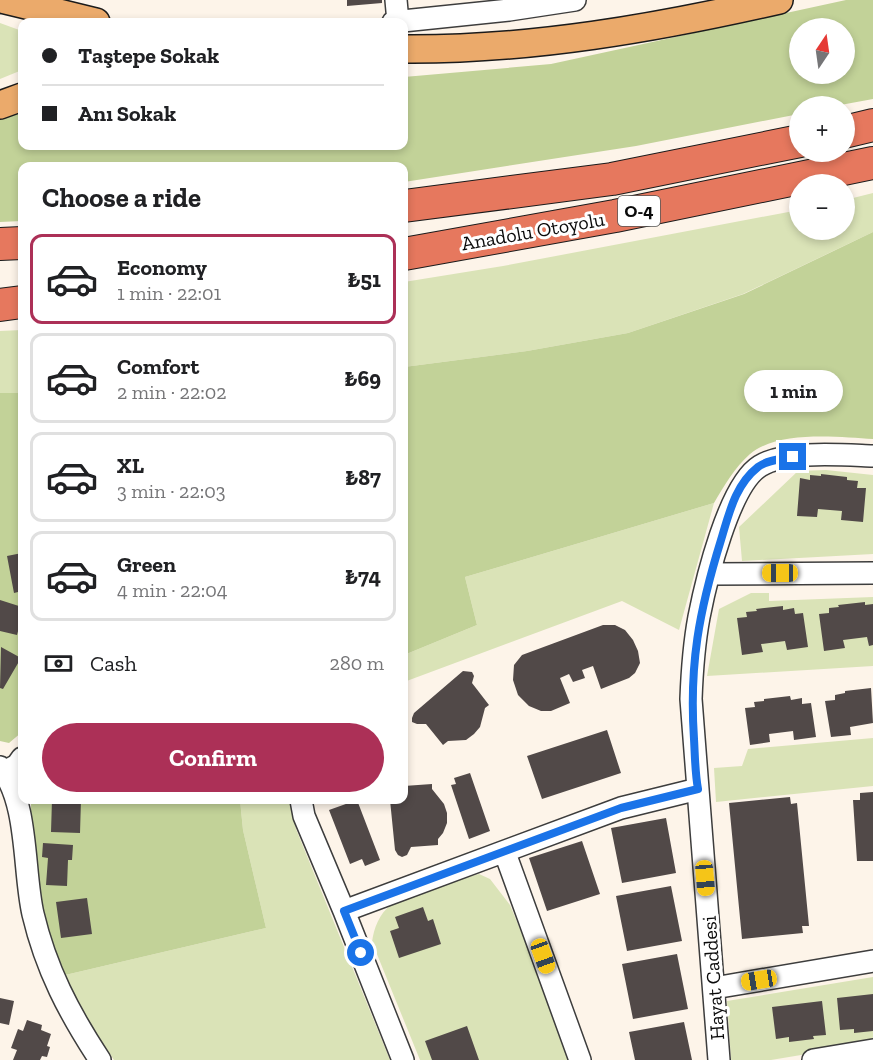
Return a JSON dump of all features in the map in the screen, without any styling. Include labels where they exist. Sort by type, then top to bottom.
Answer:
[{"type":"highway","points":[[855,129],[873,125]]},
{"type":"highway","name":"Anadolu Otoyolu","points":[[408,205],[612,179],[789,143]]},
{"type":"highway","name":"Anadolu Otoyolu","points":[[408,253],[615,216],[873,163]]},
{"type":"highway","points":[[0,244],[18,243]]},
{"type":"highway","points":[[0,305],[18,303]]},
{"type":"main road","points":[[408,49],[479,47],[548,41],[637,29],[779,0]]},
{"type":"main road","points":[[21,2],[78,18]]},
{"type":"main road","points":[[0,105],[18,98]]},
{"type":"street","points":[[396,0],[398,18]]},
{"type":"street","points":[[408,20],[508,5],[575,0]]},
{"type":"street","name":"Hayat Caddesi","points":[[719,1060],[691,699],[699,617],[710,574],[735,498],[750,475],[760,466],[793,457],[840,454],[873,456]]},
{"type":"street","points":[[710,574],[873,573]]},
{"type":"street","points":[[18,764],[2,769],[15,798],[23,827],[32,911],[42,948],[51,975],[65,1003],[100,1060]]},
{"type":"street","points":[[344,911],[621,808],[698,789]]},
{"type":"street","points":[[302,804],[304,816],[404,1060]]},
{"type":"street","points":[[505,852],[580,1060]]},
{"type":"street","points":[[714,988],[873,961]]},
{"type":"street","points":[[813,1060],[873,1050]]},
{"type":"green space","points":[[846,0],[873,0],[873,99],[855,102],[855,96],[789,96],[789,116],[636,146],[408,181],[408,162],[18,162],[18,221],[0,222],[0,120],[18,113],[18,150],[408,150],[408,77],[551,64]]},
{"type":"green space","points":[[0,23],[18,30],[18,72],[0,79]]},
{"type":"green space","points":[[873,193],[873,232],[743,294],[628,333],[527,351],[408,366],[408,281],[503,266],[789,212],[789,240],[855,240],[855,198]]},
{"type":"green space","points":[[873,232],[873,439],[792,438],[762,446],[745,459],[730,477],[714,503],[465,577],[477,625],[408,653],[408,366],[527,351],[628,333],[744,294]]},
{"type":"green space","points":[[18,330],[18,393],[0,393],[0,331]]},
{"type":"green space","points":[[0,393],[18,393],[18,735],[9,743],[0,741]]},
{"type":"green space","points":[[826,470],[873,475],[873,554],[742,561],[739,527],[798,471]]},
{"type":"green space","points":[[714,503],[679,630],[622,601],[408,681],[408,653],[477,625],[465,577]]},
{"type":"green space","points":[[751,593],[769,593],[769,601],[873,597],[873,666],[707,676],[719,609]]},
{"type":"green space","points":[[873,738],[873,786],[716,802],[714,768],[742,766],[748,749]]},
{"type":"green space","points":[[31,804],[240,804],[243,830],[266,928],[61,976],[38,894],[31,828]]},
{"type":"green space","points":[[240,804],[293,804],[296,829],[390,1060],[114,1060],[85,1017],[61,976],[266,928],[243,830]]},
{"type":"green space","points":[[479,874],[490,879],[510,905],[530,953],[568,1060],[420,1060],[372,942],[376,927],[383,913],[399,900]]},
{"type":"green space","points":[[873,977],[873,1043],[771,1060],[731,1060],[727,1001]]},
{"type":"building","points":[[347,0],[382,0],[382,3],[347,6]]},
{"type":"building","points":[[821,474],[847,477],[847,480],[858,481],[857,488],[866,488],[863,522],[841,520],[842,511],[818,509],[817,517],[797,516],[800,478],[810,480],[810,475],[821,476]]},
{"type":"building","points":[[18,554],[18,592],[14,593],[7,556]]},
{"type":"building","points":[[0,600],[18,606],[17,635],[0,631]]},
{"type":"building","points":[[865,602],[865,605],[873,604],[873,645],[869,646],[867,637],[843,640],[845,648],[824,651],[819,614],[829,613],[829,608],[839,607],[838,605]]},
{"type":"building","points":[[783,606],[783,610],[794,608],[795,614],[803,613],[808,647],[787,650],[785,641],[761,644],[763,652],[742,655],[737,618],[747,617],[746,612],[757,611],[756,609]]},
{"type":"building","points":[[603,625],[615,625],[625,630],[633,640],[640,663],[635,673],[629,678],[601,689],[593,666],[582,670],[585,678],[573,682],[569,674],[560,678],[570,703],[551,711],[541,711],[529,706],[518,695],[513,680],[514,665],[522,655]]},
{"type":"building","points":[[1,647],[18,656],[18,663],[3,689],[0,688]]},
{"type":"building","points":[[463,671],[472,672],[474,676],[472,683],[489,705],[485,708],[480,727],[474,734],[466,740],[448,741],[443,745],[426,724],[412,722],[412,718],[414,713]]},
{"type":"building","points":[[871,688],[873,723],[850,727],[851,735],[831,737],[825,701],[835,700],[835,695],[845,693],[845,691]]},
{"type":"building","points":[[790,696],[791,700],[802,698],[802,704],[811,703],[816,737],[794,740],[793,731],[769,734],[770,742],[750,745],[745,708],[755,707],[754,702],[764,701],[764,699]]},
{"type":"building","points":[[607,730],[621,773],[542,799],[527,756]]},
{"type":"building","points":[[470,773],[490,831],[469,839],[451,785],[456,784],[454,778]]},
{"type":"building","points":[[432,784],[432,789],[444,804],[447,823],[438,839],[438,845],[411,847],[407,855],[402,857],[395,850],[390,804],[408,804],[408,786]]},
{"type":"building","points":[[873,792],[873,861],[857,861],[853,800],[860,800],[860,793]]},
{"type":"building","points":[[790,797],[791,804],[797,803],[809,926],[802,926],[803,933],[742,939],[729,803]]},
{"type":"building","points":[[52,804],[81,804],[80,833],[51,832]]},
{"type":"building","points":[[346,804],[359,804],[380,860],[365,866],[362,859],[350,864],[329,810]]},
{"type":"building","points":[[666,818],[676,873],[622,883],[611,828]]},
{"type":"building","points":[[582,841],[600,894],[547,911],[529,858]]},
{"type":"building","points":[[43,843],[73,845],[72,860],[68,860],[67,886],[46,885],[48,858],[42,857]]},
{"type":"building","points":[[671,886],[682,941],[627,951],[616,896]]},
{"type":"building","points":[[87,898],[92,934],[61,938],[56,902]]},
{"type":"building","points":[[423,907],[428,921],[433,919],[441,944],[399,958],[390,931],[399,928],[395,917]]},
{"type":"building","points":[[677,954],[688,1009],[633,1019],[622,964]]},
{"type":"building","points":[[873,994],[873,1031],[854,1033],[854,1029],[840,1030],[837,998]]},
{"type":"building","points":[[0,998],[14,1001],[9,1025],[0,1023]]},
{"type":"building","points":[[822,1001],[826,1035],[789,1042],[789,1037],[776,1039],[772,1007]]},
{"type":"building","points":[[27,1020],[42,1025],[41,1030],[51,1034],[47,1046],[50,1047],[47,1057],[42,1056],[40,1060],[13,1060],[17,1050],[11,1048],[18,1029],[23,1031]]},
{"type":"building","points":[[684,1022],[692,1060],[635,1060],[629,1032]]},
{"type":"building","points":[[467,1026],[479,1060],[432,1060],[425,1041]]},
{"type":"route","points":[[361,953],[344,911],[621,808],[698,789],[691,699],[692,673],[699,617],[710,574],[738,490],[760,466],[793,457]]}]
